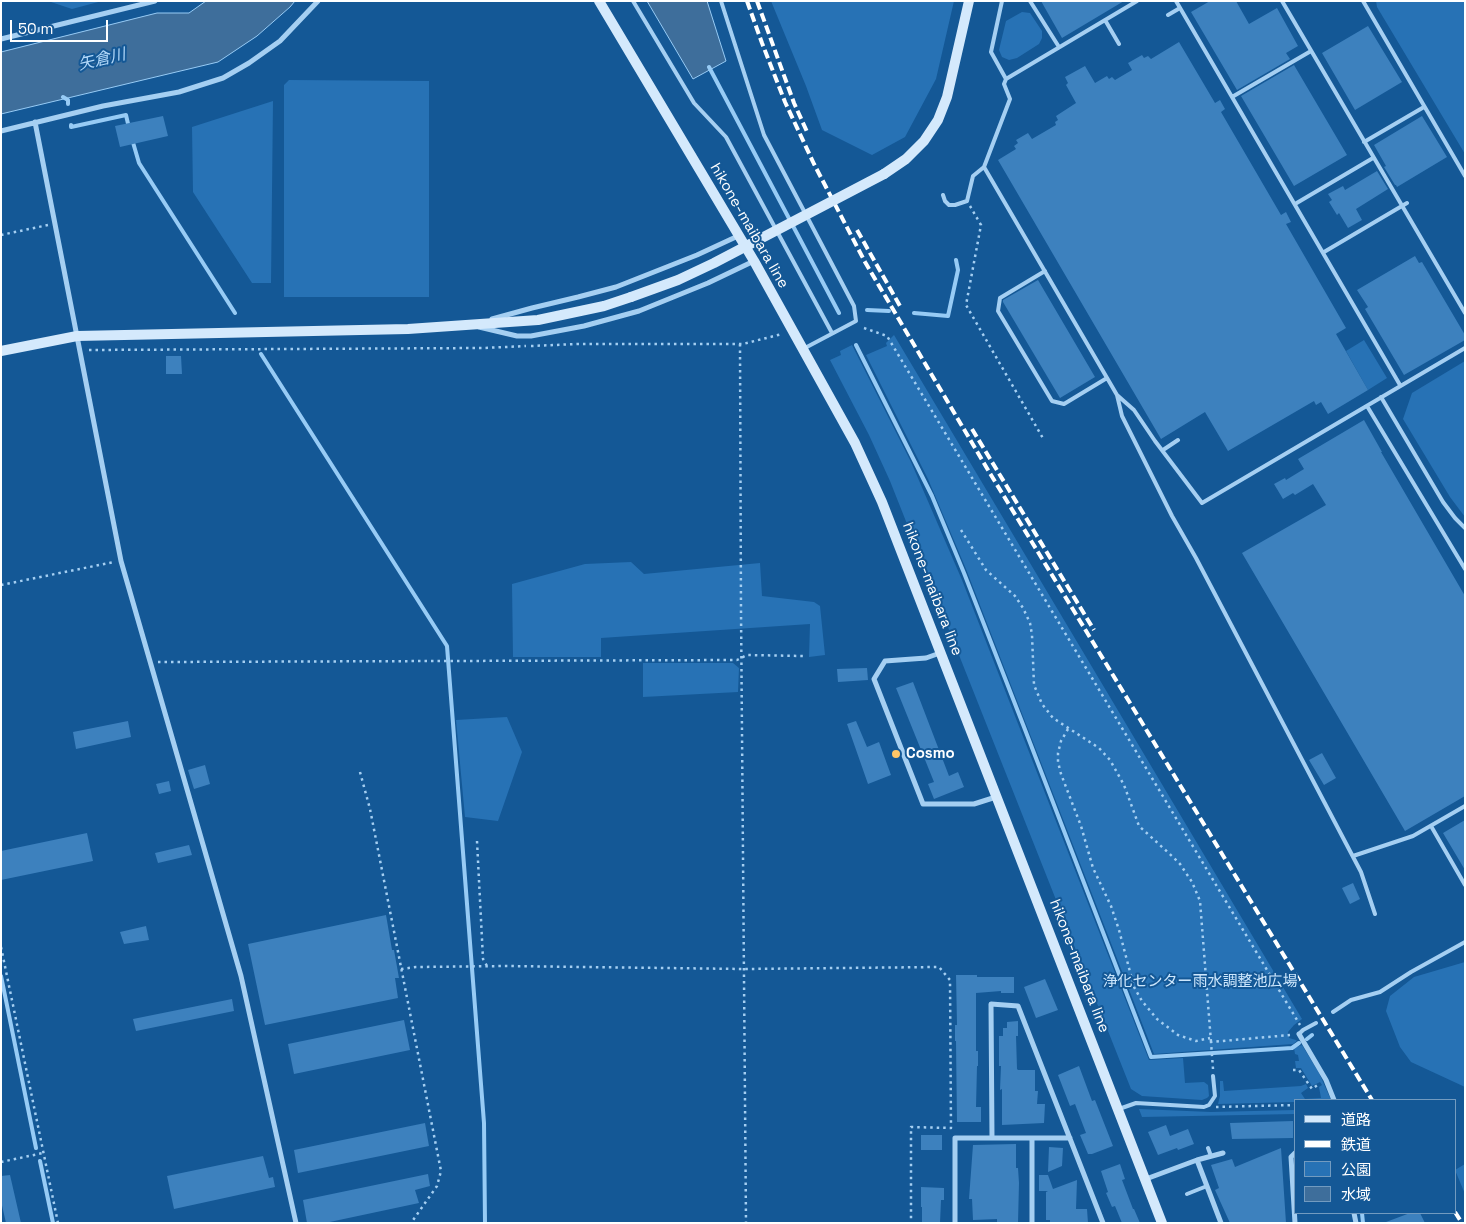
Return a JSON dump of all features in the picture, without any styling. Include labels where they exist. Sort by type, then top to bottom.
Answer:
[{"type":"main road","name":"hikone-maibara line","points":[[599,1],[754,261],[855,443],[882,502],[1162,1223]]},
{"type":"main road","points":[[1,351],[77,336],[408,329],[538,320],[596,308],[678,280],[884,174],[906,159],[924,141],[938,120],[947,97],[969,1]]},
{"type":"street","points":[[1,39],[155,1]]},
{"type":"street","points":[[1,131],[103,106],[179,92],[223,78],[249,64],[280,41],[318,1]]},
{"type":"street","points":[[35,122],[120,561],[241,976],[296,1223]]},
{"type":"street","points":[[470,326],[532,308],[578,298],[616,286],[689,258],[738,236]]},
{"type":"street","points":[[470,326],[518,336],[531,336],[584,326],[639,311],[708,283],[754,261]]},
{"type":"street","points":[[940,653],[926,658],[885,661],[874,679],[923,804],[974,804],[996,797]]},
{"type":"street","points":[[992,1138],[992,1004],[1018,1006],[1103,1223]]},
{"type":"street","points":[[1301,1032],[1334,1099]]},
{"type":"street","points":[[955,1223],[955,1138],[1070,1138]]},
{"type":"street","points":[[1032,1138],[1032,1223]]},
{"type":"street","points":[[1146,1180],[1197,1160],[1223,1153]]},
{"type":"street","points":[[1294,1154],[1291,1157],[1294,1206]]},
{"type":"street","points":[[1197,1160],[1221,1223]]},
{"type":"lane","points":[[633,1],[694,103],[726,137],[832,333]]},
{"type":"lane","points":[[721,1],[764,135],[854,306],[856,321],[803,349]]},
{"type":"lane","points":[[1002,1],[991,52],[1006,79]]},
{"type":"lane","points":[[1030,1],[1059,47]]},
{"type":"lane","points":[[943,195],[949,205],[967,201],[973,176],[984,167],[1010,98],[1004,84],[1006,79],[1137,1]]},
{"type":"lane","points":[[1176,1],[1400,385]]},
{"type":"lane","points":[[1282,1],[1465,314]]},
{"type":"lane","points":[[1363,1],[1465,176]]},
{"type":"lane","points":[[1168,15],[1180,8]]},
{"type":"lane","points":[[1105,20],[1119,44]]},
{"type":"lane","points":[[1232,97],[1311,51]]},
{"type":"lane","points":[[1364,142],[1424,107]]},
{"type":"lane","points":[[1295,204],[1373,158]]},
{"type":"lane","points":[[984,167],[1117,395],[1122,416],[1172,516],[1196,558],[1361,872],[1375,914]]},
{"type":"lane","points":[[1324,252],[1407,203]]},
{"type":"lane","points":[[1045,271],[1000,298],[998,311],[1052,401],[1064,404],[1107,378]]},
{"type":"lane","points":[[1117,395],[1134,410],[1202,503],[1465,348]]},
{"type":"lane","points":[[1381,397],[1442,502],[1465,528]]},
{"type":"lane","points":[[1367,406],[1465,569]]},
{"type":"lane","points":[[1163,450],[1178,440]]},
{"type":"lane","points":[[1353,856],[1413,836],[1465,806]]},
{"type":"lane","points":[[1430,826],[1465,885]]},
{"type":"lane","points":[[1333,1012],[1351,1000],[1380,992],[1411,972],[1465,942]]},
{"type":"lane","points":[[1301,1032],[1316,1023]]},
{"type":"lane","points":[[1119,1109],[1136,1103],[1204,1107],[1209,1105],[1215,1096],[1213,1076]]},
{"type":"lane","points":[[1208,1148],[1211,1156]]},
{"type":"lane","points":[[1187,1194],[1207,1186]]},
{"type":"path","points":[[967,201],[981,225],[966,305],[1044,440]]},
{"type":"path","points":[[1,235],[54,224]]},
{"type":"path","points":[[864,328],[887,336],[1301,1032]]},
{"type":"path","points":[[80,350],[740,344],[779,336],[792,329]]},
{"type":"path","points":[[740,344],[746,1223]]},
{"type":"path","points":[[961,530],[986,570],[1015,596],[1030,623],[1034,685],[1042,704],[1053,718],[1099,748],[1110,760],[1124,786],[1139,826],[1180,864],[1198,894],[1213,1076]]},
{"type":"path","points":[[1,585],[120,561]]},
{"type":"path","points":[[150,662],[736,660],[748,655],[803,656]]},
{"type":"path","points":[[1068,729],[1061,741],[1058,753],[1061,774],[1081,826],[1093,868],[1112,906],[1134,987],[1142,1001],[1157,1019],[1178,1035],[1196,1041],[1289,1035]]},
{"type":"path","points":[[360,772],[370,809],[441,1171],[437,1186],[411,1223]]},
{"type":"path","points":[[477,841],[483,958],[487,966]]},
{"type":"path","points":[[1,947],[58,1223]]},
{"type":"path","points":[[401,969],[467,966],[743,969],[938,967],[950,980],[950,1128],[911,1127],[911,1223]]},
{"type":"path","points":[[1293,1070],[1299,1070],[1312,1089],[1322,1083]]},
{"type":"path","points":[[1204,1107],[1294,1105]]},
{"type":"path","points":[[1,1162],[43,1153]]},
{"type":"green space","points":[[48,1],[102,1],[72,9]]},
{"type":"green space","points":[[771,1],[954,1],[936,79],[905,137],[872,155],[822,130]]},
{"type":"green space","points":[[1376,1],[1465,1],[1465,154],[1377,7]]},
{"type":"green space","points":[[1022,12],[1030,13],[1042,31],[1042,38],[1039,44],[1017,58],[1009,60],[1002,57],[999,50],[1006,21]]},
{"type":"green space","points":[[289,80],[429,81],[429,297],[284,297],[284,85]]},
{"type":"green space","points":[[273,101],[271,283],[252,283],[193,192],[192,127]]},
{"type":"green space","name":"浄化センター雨水調整池広場","points":[[894,335],[1302,1019],[1288,1032],[1289,1038],[1297,1041],[1293,1044],[1154,1054],[966,569],[928,479],[866,355],[887,346],[886,343]]},
{"type":"green space","points":[[1364,340],[1387,378],[1368,390],[1346,351]]},
{"type":"green space","points":[[852,345],[911,462],[962,580],[1149,1060],[1183,1058],[1185,1083],[1204,1082],[1208,1085],[1209,1096],[1207,1098],[1202,1100],[1142,1096],[1131,1089],[890,481],[869,435],[830,360],[841,355],[840,351]]},
{"type":"green space","points":[[1465,361],[1465,517],[1450,497],[1403,419],[1412,393]]},
{"type":"green space","points":[[631,562],[644,574],[760,563],[762,596],[814,602],[820,606],[825,655],[809,657],[810,624],[601,638],[601,657],[513,657],[512,584],[585,564]]},
{"type":"green space","points":[[643,663],[733,663],[739,668],[738,692],[643,697]]},
{"type":"green space","points":[[507,717],[522,752],[498,821],[465,817],[456,720]]},
{"type":"green space","points":[[1465,962],[1465,1087],[1411,1062],[1400,1047],[1386,1011],[1390,996],[1414,977]]},
{"type":"green space","points":[[1302,1045],[1319,1073],[1331,1099],[1305,1099],[1321,1098],[1319,1087],[1322,1085],[1320,1082],[1312,1086],[1301,1068],[1296,1068],[1295,1061],[1299,1061],[1294,1048]]},
{"type":"green space","points":[[1220,1081],[1223,1081],[1224,1091],[1301,1086],[1306,1084],[1308,1088],[1301,1093],[1305,1099],[1294,1099],[1294,1102],[1218,1104]]},
{"type":"green space","points":[[1139,1109],[1211,1112],[1294,1110],[1294,1114],[1142,1117]]},
{"type":"green space","points":[[1465,1164],[1465,1194],[1456,1172],[1456,1169]]},
{"type":"water","name":"矢倉川","points":[[206,1],[295,1],[257,36],[218,62],[1,114],[1,52],[157,13],[189,13]]},
{"type":"water","points":[[647,1],[707,1],[726,61],[693,79]]},
{"type":"building","points":[[1041,1],[1124,1],[1062,38]]},
{"type":"building","points":[[1210,1],[1236,1],[1249,24],[1277,8],[1298,46],[1286,53],[1290,59],[1237,90],[1191,12]]},
{"type":"building","points":[[1368,26],[1402,82],[1355,110],[1322,53]]},
{"type":"building","points":[[1179,42],[1215,103],[1220,100],[1225,109],[1221,112],[1281,215],[1286,212],[1291,222],[1286,224],[1346,328],[1336,334],[1368,390],[1328,414],[1321,402],[1316,405],[1314,401],[1228,451],[1205,412],[1161,439],[998,160],[1016,149],[1014,146],[1018,143],[1016,140],[1028,133],[1032,139],[1056,125],[1055,122],[1058,120],[1056,116],[1076,103],[1066,85],[1068,83],[1065,77],[1085,66],[1095,83],[1107,76],[1109,79],[1112,77],[1115,80],[1132,70],[1128,63],[1142,55],[1144,58],[1148,56],[1151,59]]},
{"type":"building","points":[[1294,65],[1347,155],[1294,186],[1241,96]]},
{"type":"building","points":[[163,116],[168,136],[120,147],[115,126]]},
{"type":"building","points":[[1422,116],[1447,157],[1397,187],[1384,167],[1386,166],[1374,145]]},
{"type":"building","points":[[1377,171],[1388,189],[1356,209],[1362,220],[1348,228],[1339,213],[1337,215],[1329,202],[1332,200],[1328,194],[1343,186],[1345,190]]},
{"type":"building","points":[[1415,256],[1419,263],[1422,262],[1465,335],[1465,340],[1404,375],[1365,309],[1368,307],[1357,290]]},
{"type":"building","points":[[1038,280],[1095,377],[1060,398],[1003,302],[1003,300]]},
{"type":"building","points":[[166,356],[181,356],[182,374],[166,374]]},
{"type":"building","points":[[1364,420],[1465,596],[1465,796],[1405,831],[1242,553],[1326,505],[1313,484],[1295,495],[1293,493],[1283,499],[1274,484],[1285,478],[1286,480],[1304,469],[1298,459]]},
{"type":"building","points":[[867,668],[868,680],[838,682],[837,669]]},
{"type":"building","points":[[913,682],[949,776],[958,772],[964,787],[934,799],[928,784],[934,782],[896,688]]},
{"type":"building","points":[[128,721],[131,737],[76,749],[73,732]]},
{"type":"building","points":[[856,721],[867,747],[879,742],[891,775],[868,784],[847,724]]},
{"type":"building","points":[[1322,753],[1336,778],[1324,785],[1309,760]]},
{"type":"building","points":[[205,765],[210,784],[194,789],[188,770]]},
{"type":"building","points":[[169,781],[171,791],[159,794],[156,784]]},
{"type":"building","points":[[1465,820],[1465,870],[1443,833]]},
{"type":"building","points":[[87,833],[93,861],[1,880],[1,851]]},
{"type":"building","points":[[189,845],[192,855],[158,863],[155,853]]},
{"type":"building","points":[[1353,883],[1360,899],[1350,904],[1342,888]]},
{"type":"building","points":[[386,915],[399,978],[395,978],[398,998],[265,1025],[248,944]]},
{"type":"building","points":[[146,926],[149,940],[124,944],[120,932]]},
{"type":"building","points":[[956,975],[1014,977],[1014,993],[1001,993],[1001,991],[976,993],[976,1051],[978,1051],[978,1066],[976,1107],[981,1107],[981,1122],[957,1122]]},
{"type":"building","points":[[1045,979],[1058,1010],[1036,1018],[1024,987]]},
{"type":"building","points":[[232,999],[234,1011],[136,1031],[133,1019]]},
{"type":"building","points":[[404,1020],[410,1050],[294,1074],[288,1044]]},
{"type":"building","points":[[1018,1021],[1018,1036],[1016,1036],[1017,1069],[1035,1070],[1035,1091],[1038,1091],[1037,1104],[1045,1104],[1044,1123],[1002,1125],[999,1036],[1003,1036],[1003,1028],[1007,1028],[1007,1022]]},
{"type":"building","points":[[1079,1066],[1092,1101],[1095,1100],[1113,1146],[1092,1154],[1088,1154],[1080,1135],[1086,1133],[1075,1104],[1070,1106],[1058,1075]]},
{"type":"building","points":[[1293,1121],[1293,1138],[1232,1139],[1230,1123]]},
{"type":"building","points":[[425,1123],[429,1146],[298,1173],[294,1150]]},
{"type":"building","points":[[1166,1125],[1170,1136],[1188,1129],[1194,1144],[1158,1155],[1148,1132]]},
{"type":"building","points":[[921,1135],[942,1135],[942,1150],[921,1150]]},
{"type":"building","points":[[1016,1144],[1016,1168],[1018,1168],[1019,1183],[1018,1223],[997,1223],[997,1219],[973,1220],[972,1199],[969,1199],[973,1145]]},
{"type":"building","points":[[1049,1147],[1063,1148],[1062,1166],[1048,1172]]},
{"type":"building","points":[[1281,1148],[1286,1223],[1230,1223],[1215,1190],[1219,1188],[1211,1165],[1232,1159],[1235,1167]]},
{"type":"building","points":[[263,1156],[269,1178],[273,1177],[275,1187],[174,1209],[167,1176]]},
{"type":"building","points":[[1120,1164],[1125,1179],[1122,1180],[1140,1223],[1122,1223],[1115,1206],[1112,1207],[1106,1193],[1108,1192],[1101,1171]]},
{"type":"building","points":[[428,1174],[430,1186],[415,1190],[419,1203],[325,1223],[307,1223],[303,1200]]},
{"type":"building","points":[[10,1175],[21,1223],[6,1223],[1,1201],[1,1176]]},
{"type":"building","points":[[1039,1175],[1048,1175],[1053,1189],[1077,1180],[1076,1209],[1087,1209],[1088,1223],[1050,1223],[1050,1220],[1046,1220],[1046,1192],[1048,1191],[1039,1191]]},
{"type":"building","points":[[921,1187],[944,1188],[944,1200],[941,1200],[940,1223],[922,1223]]},
{"type":"building","points":[[1407,1214],[1420,1214],[1425,1223],[1386,1223]]},
{"type":"waterway","points":[[709,67],[839,313]]},
{"type":"waterway","points":[[63,97],[68,100],[68,104]]},
{"type":"waterway","points":[[71,125],[71,127],[126,115],[129,128]]},
{"type":"waterway","points":[[132,139],[139,163],[235,313]]},
{"type":"waterway","points":[[914,313],[948,316],[958,270],[956,260]]},
{"type":"waterway","points":[[867,310],[889,311]]},
{"type":"waterway","points":[[856,345],[932,496],[964,573],[1151,1057],[1292,1048],[1299,1043]]},
{"type":"waterway","points":[[261,354],[447,646],[484,1123],[485,1223]]},
{"type":"waterway","points":[[1,976],[36,1148]]},
{"type":"waterway","points":[[1307,1039],[1312,1035]]},
{"type":"waterway","points":[[40,1161],[53,1223]]},
{"type":"waterway","points":[[1362,1214],[1363,1223]]},
{"type":"railway","points":[[747,1],[785,102],[814,164],[865,262],[991,475],[1371,1099]]},
{"type":"railway","points":[[757,1],[794,103],[808,134]]},
{"type":"railway","points":[[857,230],[900,306]]},
{"type":"railway","points":[[972,429],[1094,630]]},
{"type":"railway","points":[[1456,1214],[1462,1223]]},
{"type":"place","name":"Cosmo","points":[[896,754]]}]
